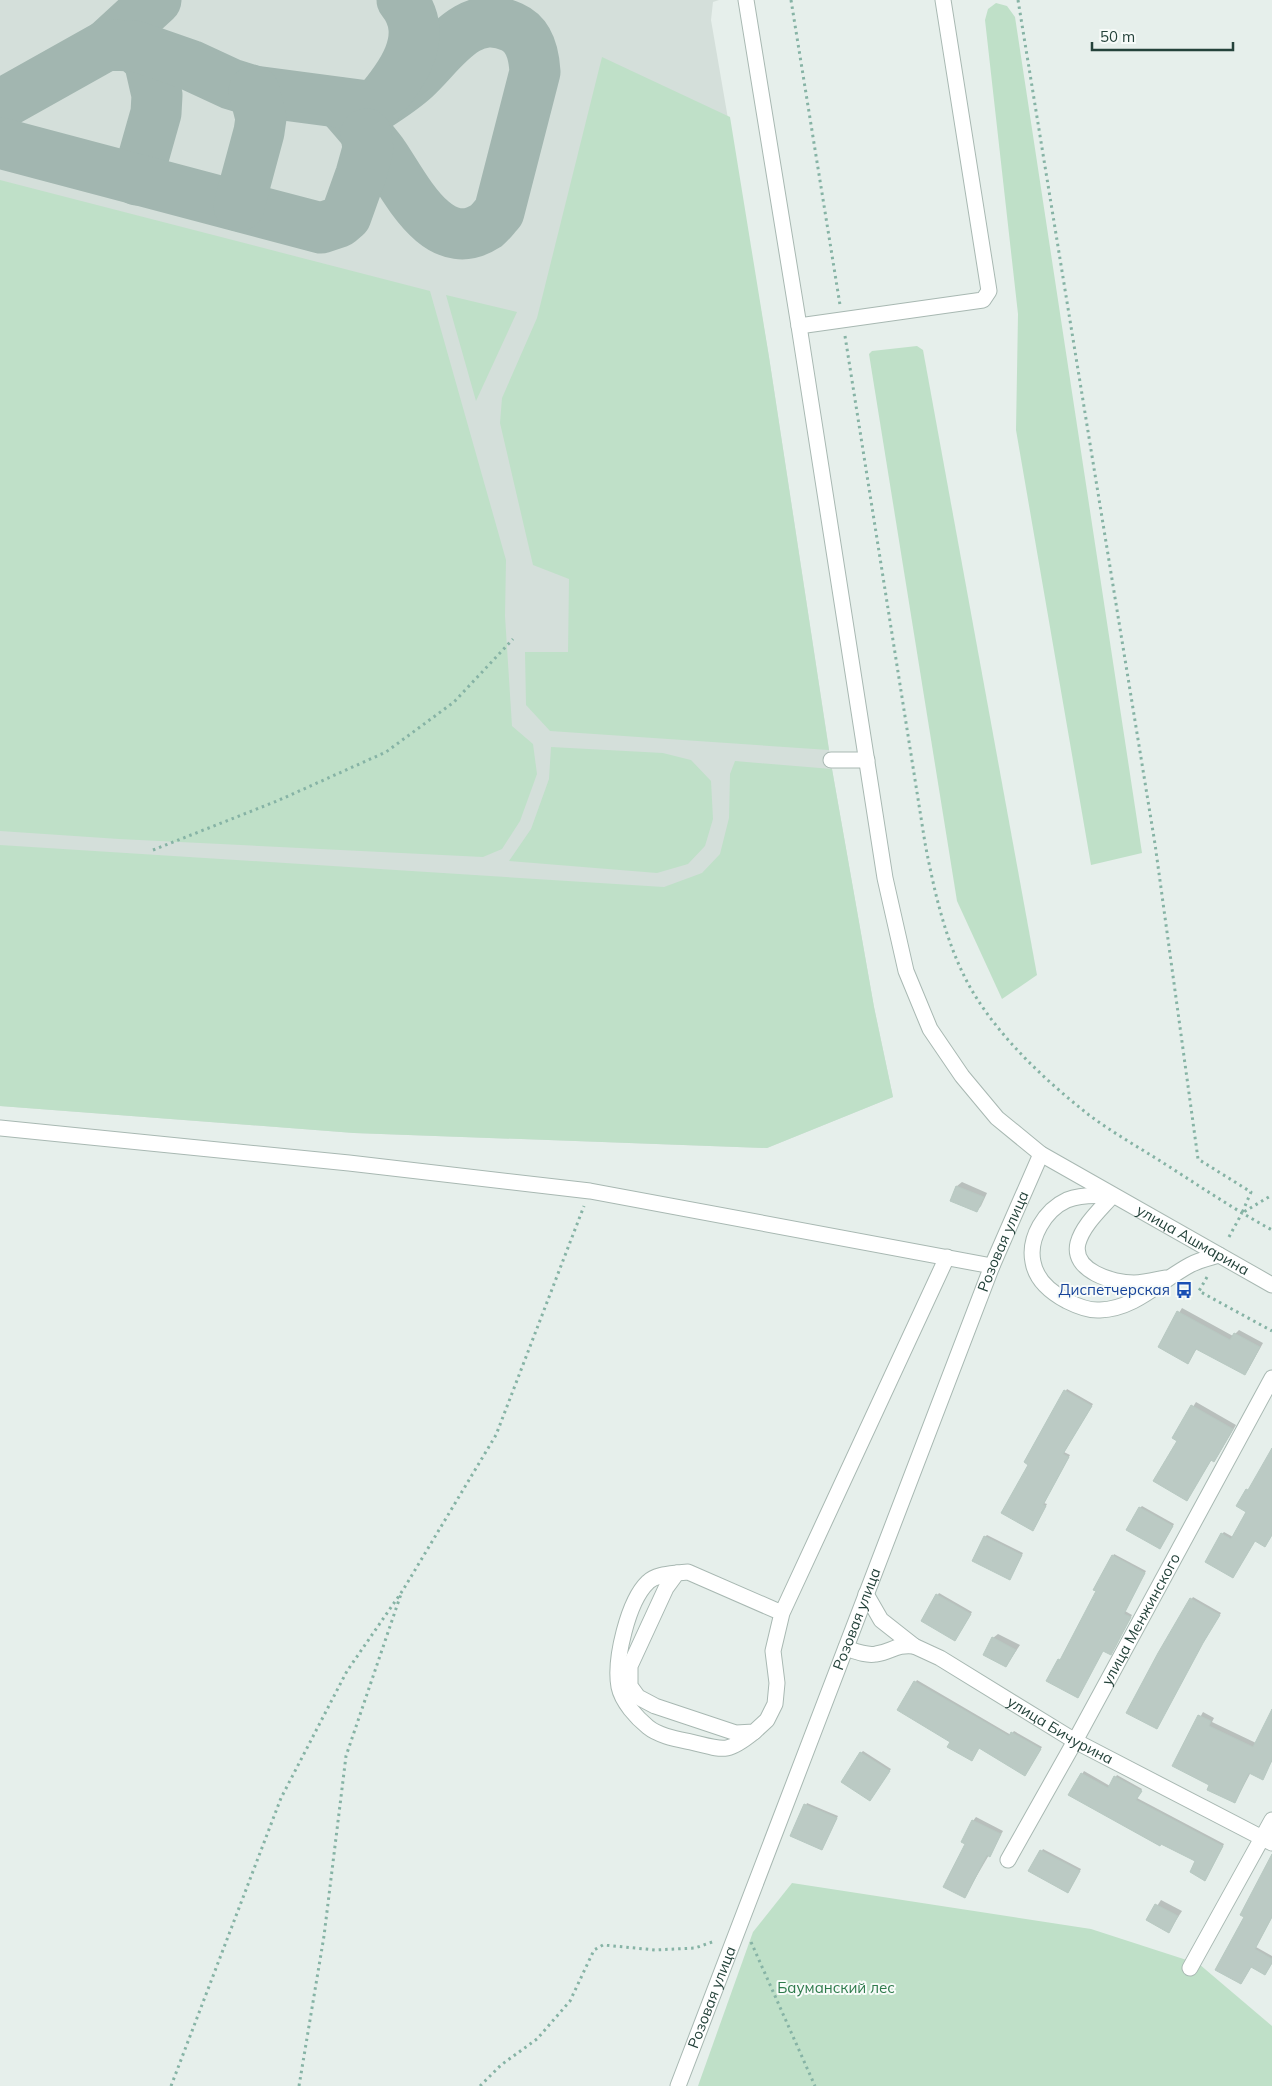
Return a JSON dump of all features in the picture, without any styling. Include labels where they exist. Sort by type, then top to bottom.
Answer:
[{"type":"street","name":"улица Ашмарина","points":[[746,0],[885,878],[906,971],[930,1029],[962,1076],[998,1118],[1041,1154],[1112,1196],[1272,1285]]},
{"type":"street","points":[[799,326],[983,300],[989,291],[943,0]]},
{"type":"street","points":[[831,760],[867,760]]},
{"type":"street","points":[[0,1128],[349,1163],[590,1191],[992,1266]]},
{"type":"street","name":"Розовая улица","points":[[678,2086],[992,1266],[1041,1154]]},
{"type":"street","points":[[1112,1196],[1089,1195],[1068,1200],[1051,1210],[1041,1224],[1034,1240],[1033,1262],[1040,1279],[1057,1296],[1077,1306],[1097,1311],[1117,1308],[1135,1301],[1190,1265],[1219,1255]]},
{"type":"street","points":[[1112,1196],[1082,1233],[1077,1252],[1080,1260],[1094,1272],[1121,1282],[1136,1283],[1173,1276]]},
{"type":"street","points":[[782,1613],[688,1572],[662,1575],[649,1582],[633,1606],[623,1634],[619,1664],[631,1710],[649,1728],[672,1738],[721,1749],[737,1746],[767,1720],[775,1704],[776,1683],[773,1651],[782,1613],[947,1257]]},
{"type":"street","name":"улица Менжинского","points":[[1008,1860],[1076,1741],[1272,1378]]},
{"type":"street","points":[[624,1687],[638,1645],[666,1588],[677,1573]]},
{"type":"street","name":"улица Бичурина","points":[[866,1594],[881,1620],[914,1646],[940,1658],[1076,1741],[1267,1840]]},
{"type":"street","points":[[846,1648],[863,1654],[876,1654],[902,1645],[914,1646]]},
{"type":"street","points":[[624,1687],[655,1706],[736,1733],[754,1732]]},
{"type":"street","points":[[1190,1968],[1267,1840],[1272,1820]]},
{"type":"path","points":[[791,0],[925,843],[935,896],[956,959],[974,994],[997,1026],[1044,1077],[1090,1116],[1242,1214],[1272,1230]]},
{"type":"path","points":[[1018,0],[1154,835],[1198,1159],[1251,1192],[1242,1214],[1229,1237]]},
{"type":"path","points":[[153,850],[277,801],[386,752],[454,702],[513,639]]},
{"type":"path","points":[[1242,1214],[1272,1195]]},
{"type":"path","points":[[171,2086],[280,1798],[347,1671],[403,1590],[496,1435],[582,1210]]},
{"type":"path","points":[[1209,1273],[1199,1291],[1272,1331]]},
{"type":"path","points":[[299,2086],[324,1936],[346,1756],[403,1590]]},
{"type":"path","points":[[742,1922],[815,2086]]},
{"type":"path","points":[[480,2086],[501,2065],[537,2039],[570,2001],[594,1950],[603,1945],[656,1950],[695,1948],[720,1940]]},
{"type":"shaded area","points":[[0,0],[719,0],[713,2],[711,20],[769,357],[832,769],[874,1007],[893,1097],[767,1148],[354,1133],[0,1106]]},
{"type":"green space","points":[[996,3],[1007,6],[1015,17],[1142,853],[1091,865],[1016,430],[1018,314],[985,20],[988,9]]},
{"type":"green space","points":[[602,57],[730,117],[829,750],[550,731],[526,705],[525,652],[568,652],[569,579],[533,565],[500,423],[502,398],[537,318]]},
{"type":"green space","points":[[0,180],[430,291],[506,560],[505,616],[512,726],[533,744],[537,774],[520,821],[502,849],[483,857],[119,839],[0,831]]},
{"type":"green space","points":[[446,295],[517,312],[476,401]]},
{"type":"green space","points":[[917,346],[923,350],[1037,975],[1002,999],[957,901],[869,354],[872,351]]},
{"type":"green space","points":[[551,747],[663,753],[691,760],[711,781],[713,819],[705,846],[688,864],[657,873],[509,861],[531,829],[549,779]]},
{"type":"green space","points":[[735,761],[832,769],[874,1007],[893,1097],[767,1148],[354,1133],[0,1106],[0,845],[664,887],[702,873],[720,854],[729,818],[730,774]]},
{"type":"green space","name":"Бауманский лес","points":[[792,1883],[1091,1929],[1199,1964],[1272,2026],[1272,2086],[698,2086],[753,1932]]},
{"type":"building","points":[[956,1186],[984,1197],[977,1212],[950,1201]]},
{"type":"building","points":[[1177,1311],[1230,1340],[1234,1333],[1260,1347],[1245,1375],[1196,1349],[1188,1364],[1158,1347]]},
{"type":"building","points":[[1064,1390],[1092,1406],[1063,1454],[1069,1457],[1043,1505],[1046,1506],[1033,1531],[1001,1513],[1028,1465],[1024,1462]]},
{"type":"building","points":[[1191,1405],[1233,1429],[1214,1462],[1211,1460],[1187,1501],[1153,1481],[1177,1441],[1172,1438]]},
{"type":"building","points":[[1272,1448],[1272,1535],[1265,1547],[1255,1541],[1233,1578],[1205,1562],[1221,1533],[1231,1539],[1246,1512],[1236,1506],[1246,1489],[1248,1490]]},
{"type":"building","points":[[1139,1507],[1173,1526],[1160,1549],[1126,1530]]},
{"type":"building","points":[[984,1536],[1022,1555],[1010,1580],[972,1561]]},
{"type":"building","points":[[1112,1555],[1145,1573],[1124,1614],[1131,1617],[1111,1655],[1103,1651],[1078,1698],[1046,1681],[1058,1659],[1060,1660],[1096,1591],[1093,1590]]},
{"type":"building","points":[[936,1594],[971,1614],[955,1641],[921,1621]]},
{"type":"building","points":[[1190,1598],[1220,1615],[1157,1729],[1126,1713]]},
{"type":"building","points":[[992,1637],[1016,1650],[1006,1667],[983,1655]]},
{"type":"building","points":[[914,1681],[1009,1736],[1011,1732],[1041,1749],[1025,1776],[979,1748],[972,1761],[947,1747],[950,1742],[897,1710]]},
{"type":"building","points":[[1272,1709],[1272,1760],[1263,1780],[1249,1773],[1235,1803],[1207,1790],[1209,1785],[1172,1766],[1198,1715],[1211,1721],[1209,1726],[1253,1747]]},
{"type":"building","points":[[860,1752],[890,1771],[870,1801],[841,1782]]},
{"type":"building","points":[[1081,1773],[1108,1788],[1114,1776],[1142,1791],[1136,1800],[1223,1846],[1205,1881],[1190,1872],[1195,1861],[1161,1844],[1160,1846],[1068,1795]]},
{"type":"building","points":[[804,1804],[837,1818],[822,1850],[790,1836]]},
{"type":"building","points":[[972,1820],[1001,1834],[990,1857],[987,1855],[965,1898],[943,1887],[965,1844],[961,1842]]},
{"type":"building","points":[[1040,1850],[1080,1871],[1068,1893],[1028,1871]]},
{"type":"building","points":[[1272,1854],[1272,1917],[1255,1949],[1272,1959],[1272,1963],[1265,1975],[1251,1967],[1241,1984],[1215,1970],[1244,1917],[1240,1915]]},
{"type":"building","points":[[1155,1904],[1178,1916],[1169,1933],[1146,1920]]},
{"type":"taxiway","points":[[107,45],[156,0]]},
{"type":"taxiway","points":[[0,105],[107,45],[134,46],[147,50],[190,65],[231,84],[254,91],[375,107],[402,70],[413,42],[414,28],[410,14],[402,0]]},
{"type":"taxiway","points":[[340,103],[382,153],[424,213],[437,225],[452,232],[468,233],[486,226],[499,212],[535,72],[530,46],[518,30],[496,22],[482,23],[469,27],[446,45],[410,82],[375,107]]},
{"type":"taxiway","points":[[134,46],[149,60],[157,95],[156,113],[137,180]]},
{"type":"taxiway","points":[[239,206],[261,118],[254,91]]},
{"type":"taxiway","points":[[0,143],[321,228],[339,222],[346,216],[368,149],[366,134]]},
{"type":"place","name":"Диспетчерская","points":[[1184,1290]]}]
